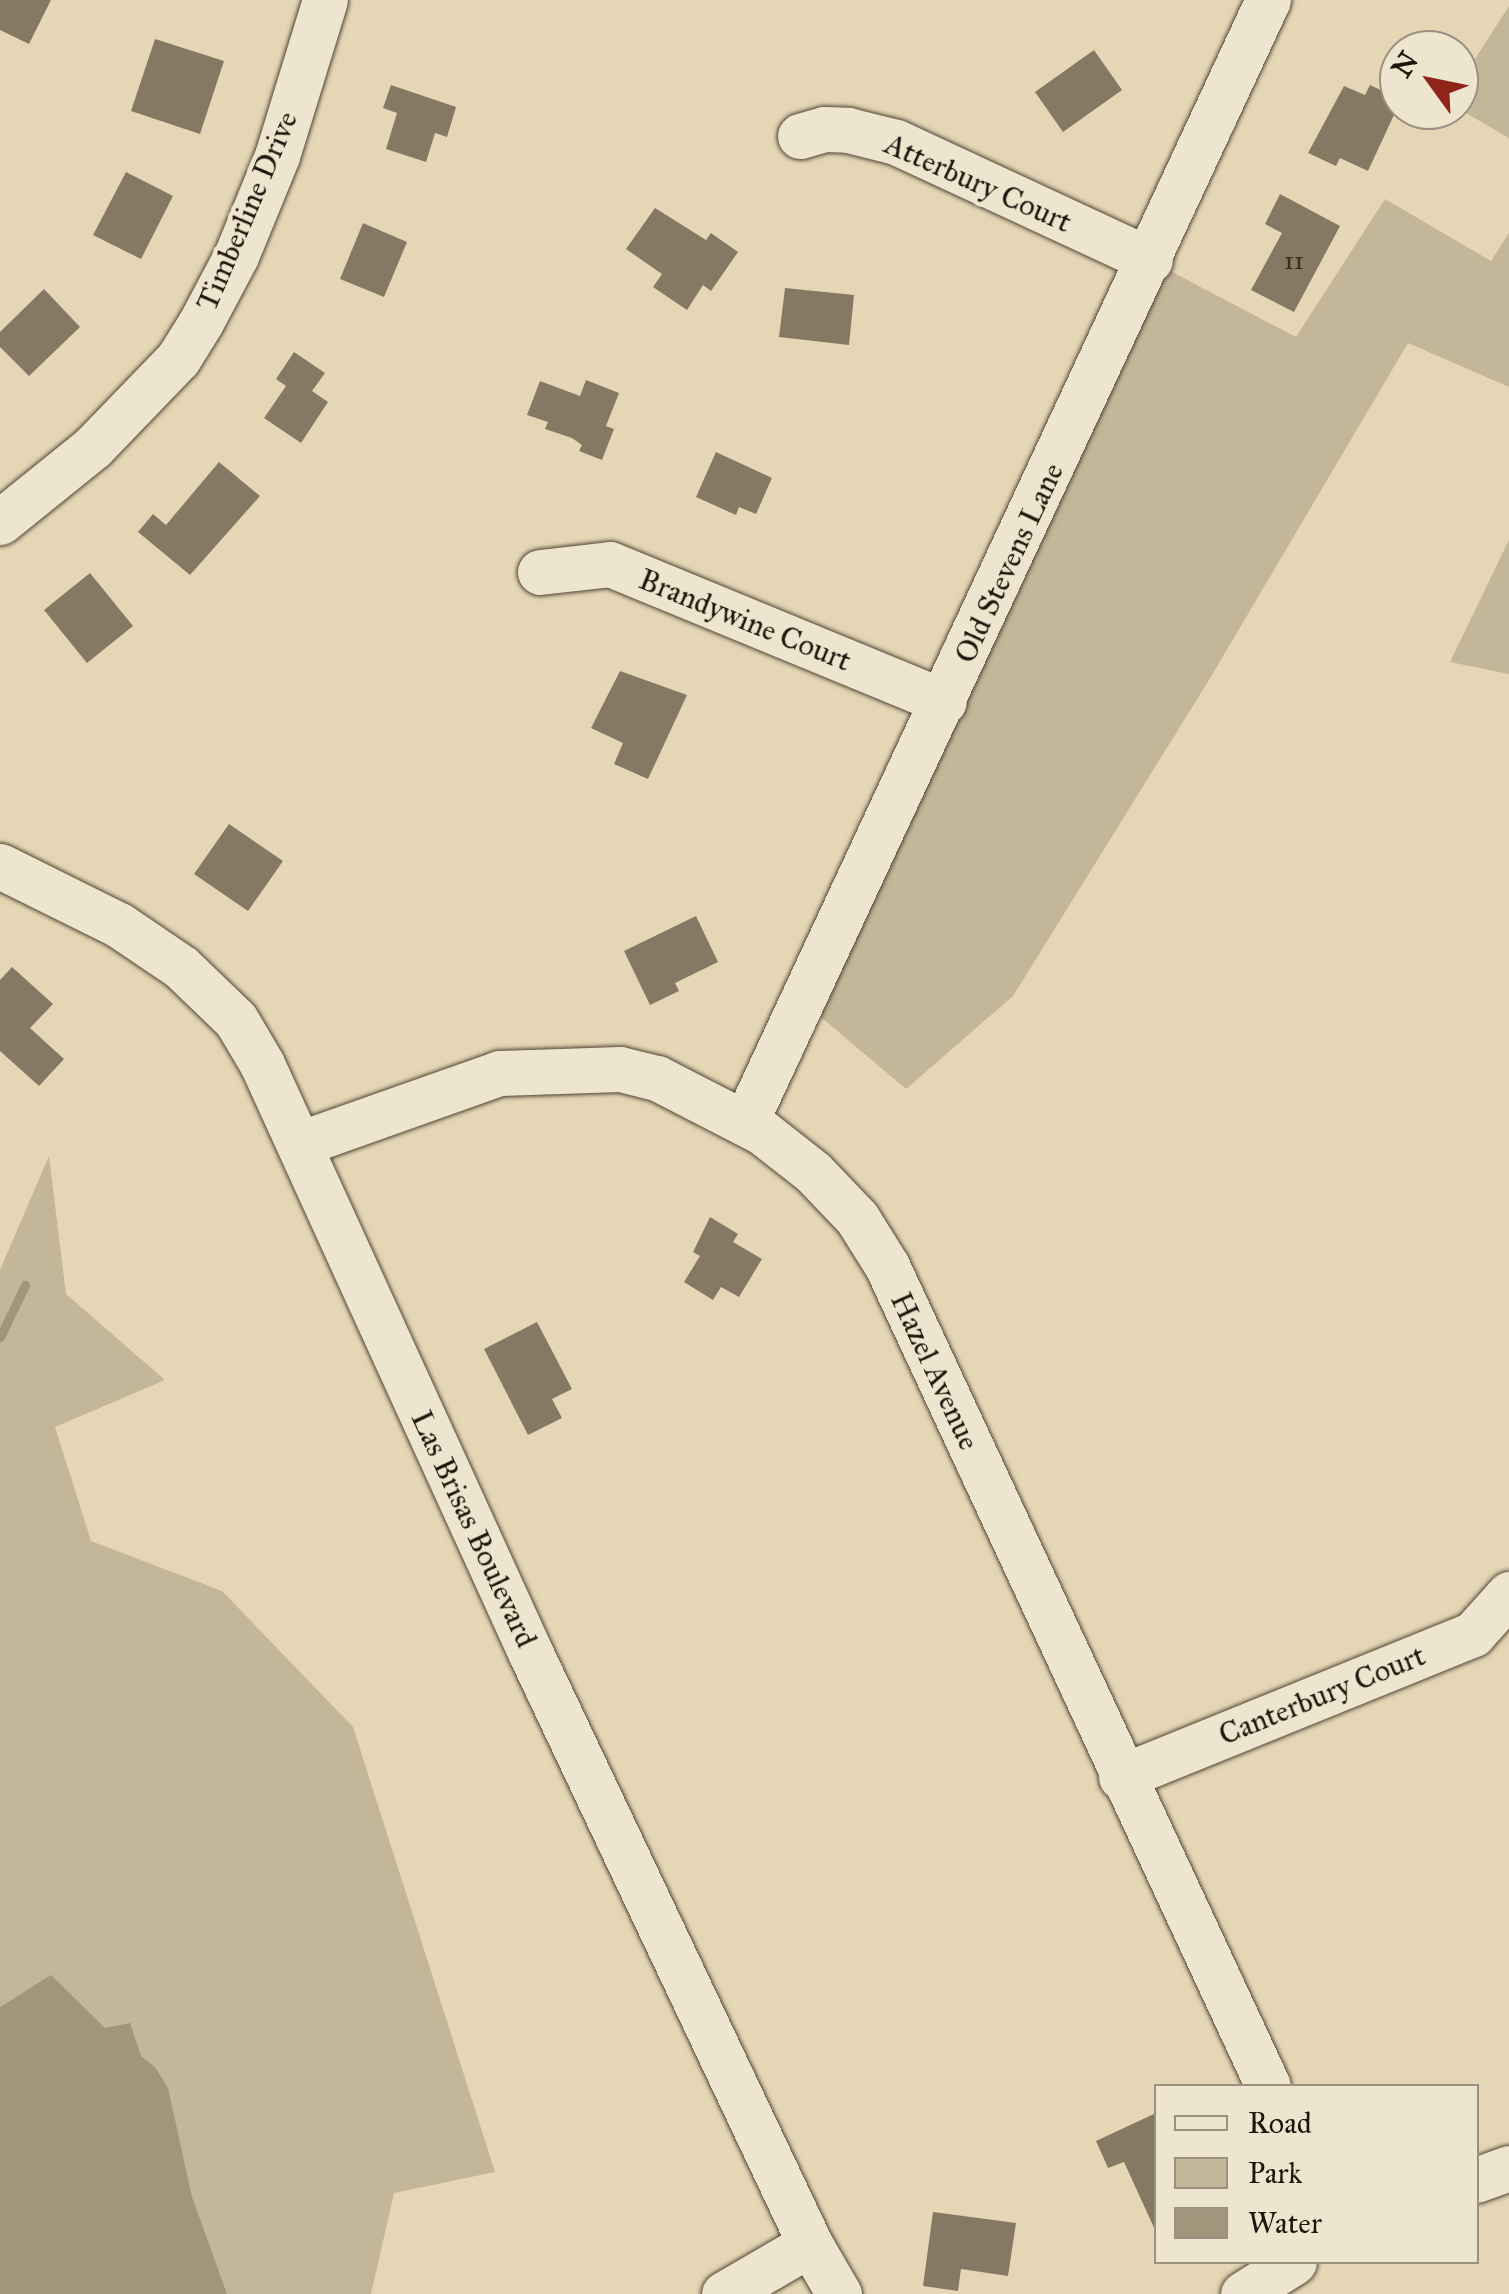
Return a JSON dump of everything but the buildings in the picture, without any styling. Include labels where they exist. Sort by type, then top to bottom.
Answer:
[{"type":"street","name":"Old Stevens Lane","points":[[745,1124],[1268,0]]},
{"type":"street","name":"Timberline Drive","points":[[7,501],[93,447],[178,358],[201,322],[236,256],[277,156],[321,1]]},
{"type":"street","name":"Atterbury Court","points":[[800,136],[824,129],[848,130],[896,142],[1150,260]]},
{"type":"street","name":"Brandywine Court","points":[[540,572],[610,564],[944,702]]},
{"type":"street","name":"Las Brisas Boulevard","points":[[0,866],[119,925],[214,994],[236,1020],[262,1064],[531,1654],[810,2244],[839,2294]]},
{"type":"street","name":"Hazel Avenue","points":[[298,1144],[500,1073],[620,1069],[657,1078],[745,1124],[813,1172],[857,1218],[887,1266],[1121,1777],[1267,2084]]},
{"type":"street","name":"Canterbury Court","points":[[1121,1777],[1473,1634],[1509,1594]]},
{"type":"street","points":[[1479,2179],[1509,2168]]},
{"type":"street","points":[[724,2294],[810,2244]]},
{"type":"street","points":[[1242,2294],[1291,2264]]},
{"type":"green space","points":[[1509,6],[1509,138],[1479,121],[1479,53]]},
{"type":"green space","points":[[1385,199],[1491,261],[1509,233],[1509,387],[1408,343],[1209,680],[1013,996],[906,1089],[809,1007],[1153,262],[1296,337]]},
{"type":"green space","points":[[1509,540],[1509,674],[1450,662]]},
{"type":"green space","points":[[49,1156],[66,1294],[165,1380],[55,1427],[91,1541],[222,1591],[353,1727],[495,2172],[394,2193],[371,2294],[210,2294],[51,1976],[0,2007],[0,1270]]},
{"type":"water","points":[[51,1975],[105,2028],[130,2023],[141,2056],[155,2067],[168,2088],[192,2197],[227,2294],[0,2294],[0,2007]]},
{"type":"waterway","points":[[0,1337],[25,1285]]}]
